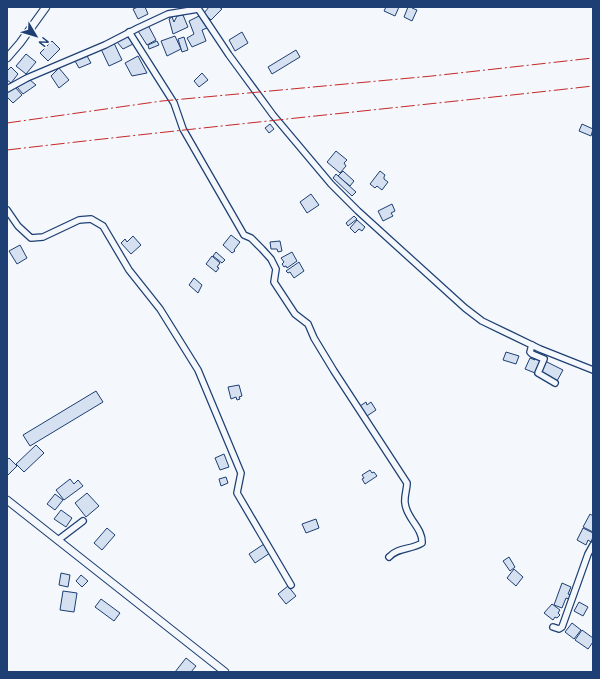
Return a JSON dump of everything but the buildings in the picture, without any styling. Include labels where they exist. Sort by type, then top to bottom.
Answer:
[{"type":"street","points":[[7,58],[20,43],[46,7]]},
{"type":"street","points":[[7,89],[26,78],[106,45],[129,32],[168,14],[197,8],[273,115],[331,184],[358,211],[465,308],[482,321],[532,345],[593,370]]},
{"type":"street","points":[[129,32],[174,103],[183,128],[244,235],[256,244],[271,259],[276,270],[274,282],[295,314],[308,324],[314,338],[334,371],[407,483],[405,503],[409,514],[423,537],[422,544],[394,552],[389,557]]},
{"type":"street","points":[[7,210],[18,226],[31,238],[42,237],[79,220],[92,219],[103,226],[129,270],[160,309],[198,370],[241,473],[237,493],[291,586]]},
{"type":"street","points":[[532,345],[530,352],[544,359],[538,373],[555,384]]},
{"type":"street","points":[[7,500],[225,672]]},
{"type":"street","points":[[58,540],[83,521]]},
{"type":"street","points":[[553,627],[559,629],[562,627],[588,554],[593,545]]},
{"type":"power","points":[[7,123],[162,101],[432,76],[593,58]]},
{"type":"power","points":[[7,150],[593,86]]}]
